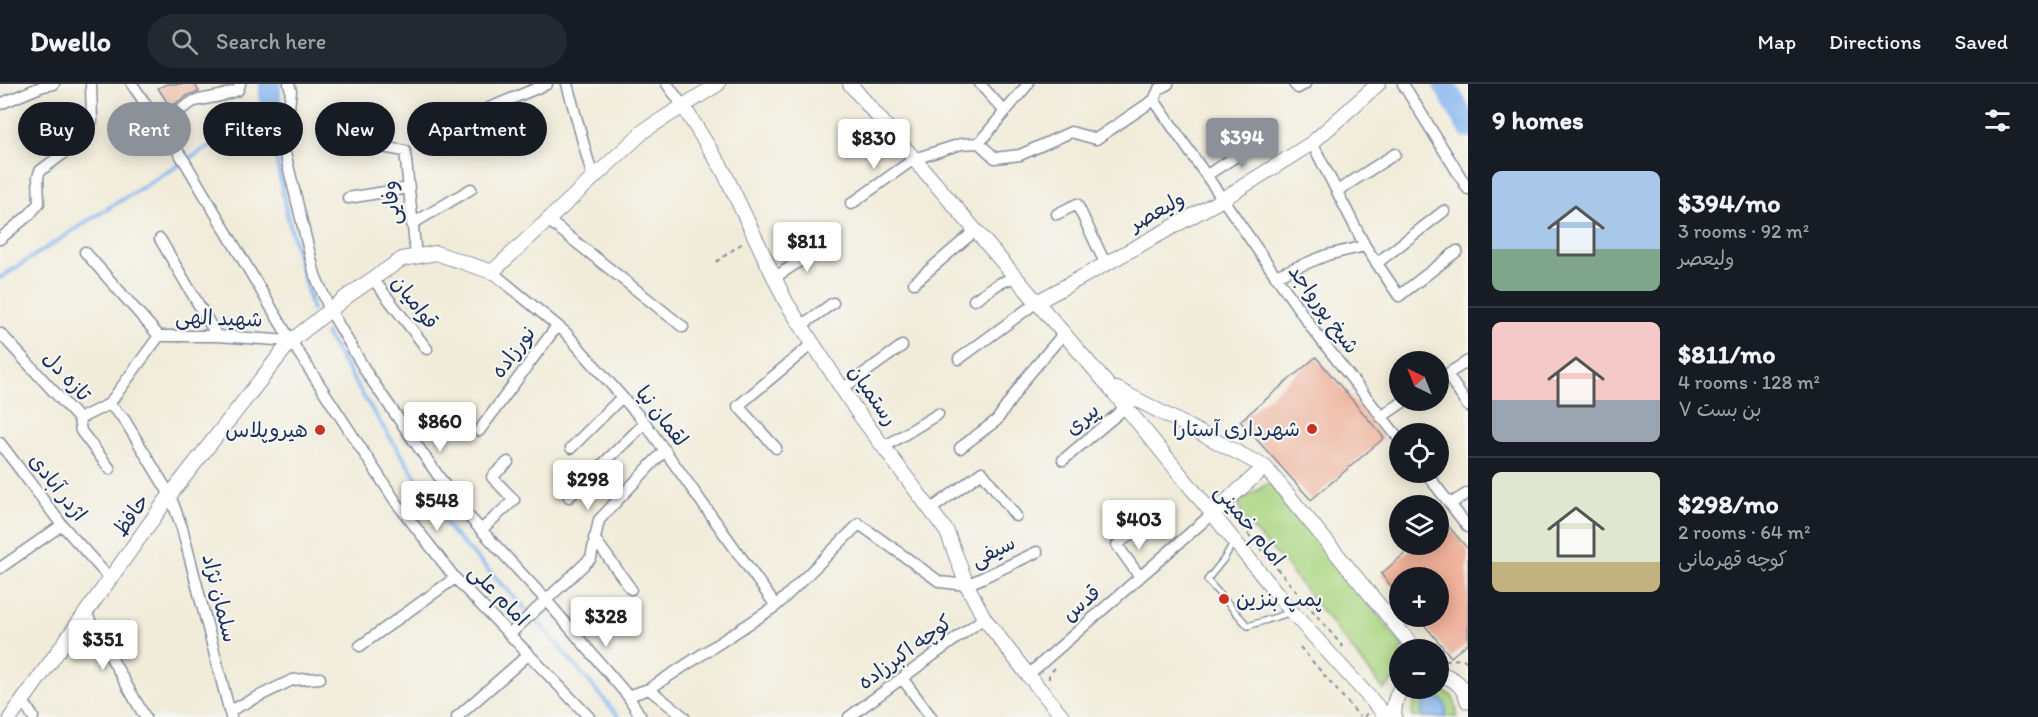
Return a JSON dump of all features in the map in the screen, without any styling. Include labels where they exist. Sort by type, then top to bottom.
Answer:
[{"type":"main road","points":[[1394,717],[1396,699]]},
{"type":"street","points":[[0,104],[43,86],[54,84]]},
{"type":"street","points":[[0,239],[30,214],[39,202],[38,177],[40,171],[64,153],[92,121],[90,84]]},
{"type":"street","name":"امام علی","points":[[132,84],[144,102]]},
{"type":"street","points":[[191,103],[238,90],[240,84]]},
{"type":"street","points":[[289,84],[291,91],[284,149],[315,275],[330,310],[368,375],[460,507],[546,600],[628,696],[640,717]]},
{"type":"street","points":[[504,102],[547,84]]},
{"type":"street","points":[[567,84],[593,178]]},
{"type":"street","name":"رستمیان","points":[[667,84],[723,170],[786,302],[812,344],[947,532],[967,585],[984,618],[1063,717]]},
{"type":"street","points":[[416,256],[435,253],[492,272],[645,130],[718,84]]},
{"type":"street","name":"امام خمینی","points":[[850,84],[1107,384],[1292,612],[1387,717]]},
{"type":"street","points":[[980,84],[1005,112]]},
{"type":"street","points":[[851,204],[914,159],[961,144],[979,142],[1028,84]]},
{"type":"street","points":[[979,142],[995,158],[1020,155],[1071,132],[1096,139],[1154,100],[1160,89],[1168,84]]},
{"type":"street","points":[[1293,84],[1298,88],[1305,84]]},
{"type":"street","name":"ولیعصر","points":[[1037,302],[1223,199],[1312,143],[1378,84]]},
{"type":"street","points":[[1403,84],[1468,189]]},
{"type":"street","name":"شیخ پورواجد","points":[[1154,100],[1314,331],[1389,427]]},
{"type":"street","points":[[1207,175],[1263,140]]},
{"type":"street","points":[[1312,143],[1365,246],[1399,296],[1457,251]]},
{"type":"street","name":"وفایی","points":[[395,149],[405,151],[416,256]]},
{"type":"street","points":[[1336,191],[1395,154]]},
{"type":"street","name":"امام علی","points":[[181,156],[291,341],[396,502],[455,578],[529,654],[582,715]]},
{"type":"street","points":[[348,198],[409,188]]},
{"type":"street","points":[[412,224],[471,189]]},
{"type":"street","points":[[1057,214],[1077,204],[1105,263]]},
{"type":"street","points":[[1377,264],[1444,211]]},
{"type":"street","points":[[548,220],[683,327]]},
{"type":"street","points":[[914,283],[976,230]]},
{"type":"street","points":[[160,239],[217,336]]},
{"type":"street","points":[[774,278],[824,245]]},
{"type":"street","points":[[1275,276],[1327,255],[1365,246]]},
{"type":"street","points":[[85,252],[159,336]]},
{"type":"street","name":"حافظ","points":[[11,717],[170,495],[291,341],[402,259],[416,256]]},
{"type":"street","name":"لقمان نیا","points":[[492,272],[557,326],[645,423],[776,606]]},
{"type":"street","points":[[974,300],[998,284],[1016,277]]},
{"type":"street","name":"قوامیان","points":[[373,279],[427,349]]},
{"type":"street","points":[[959,359],[1037,302]]},
{"type":"street","points":[[801,326],[833,303]]},
{"type":"street","name":"نورزاده","points":[[479,431],[557,326]]},
{"type":"street","points":[[960,448],[997,420],[1025,379],[1064,333]]},
{"type":"street","name":"تازه دل","points":[[1,334],[80,419],[109,404],[124,419],[170,495]]},
{"type":"street","name":"شهید الهی","points":[[109,404],[159,336],[217,336],[291,341]]},
{"type":"street","points":[[776,448],[738,406],[812,344]]},
{"type":"street","points":[[842,388],[902,346]]},
{"type":"street","points":[[1449,373],[1468,362]]},
{"type":"street","name":"امام خمینی","points":[[1107,384],[1266,467],[1407,639]]},
{"type":"street","points":[[1449,384],[1468,406]]},
{"type":"street","points":[[571,448],[622,397]]},
{"type":"street","name":"پیری","points":[[1063,460],[1126,407]]},
{"type":"street","points":[[1381,417],[1390,411]]},
{"type":"street","points":[[884,447],[938,414]]},
{"type":"street","points":[[80,419],[81,430],[110,469]]},
{"type":"street","points":[[569,497],[645,423]]},
{"type":"street","name":"اژدر آبادی","points":[[0,443],[62,525],[111,580]]},
{"type":"street","points":[[510,634],[591,558],[599,520],[665,450]]},
{"type":"street","points":[[481,530],[514,500],[492,477],[508,462]]},
{"type":"street","points":[[1213,513],[1266,467]]},
{"type":"street","points":[[930,510],[982,472],[1016,516]]},
{"type":"street","points":[[1434,483],[1468,526]]},
{"type":"street","points":[[1450,504],[1468,493]]},
{"type":"street","name":"سلمان نژاد","points":[[170,495],[182,528],[230,714],[292,680],[320,678]]},
{"type":"street","name":"قدس","points":[[1028,675],[1213,513]]},
{"type":"street","points":[[628,696],[649,689],[776,606],[859,524],[940,582],[967,585]]},
{"type":"street","points":[[0,568],[62,525]]},
{"type":"street","points":[[1140,577],[1117,545],[1142,525]]},
{"type":"street","points":[[594,538],[631,589]]},
{"type":"street","name":"سیفی","points":[[967,585],[1037,552]]},
{"type":"street","points":[[360,646],[455,578]]},
{"type":"street","points":[[85,612],[145,717]]},
{"type":"street","name":"کوچه اکبرزاده","points":[[849,717],[984,618]]},
{"type":"street","points":[[457,717],[529,654]]},
{"type":"street","points":[[902,678],[931,717]]},
{"type":"street","points":[[649,689],[684,717]]},
{"type":"street","points":[[22,699],[33,717]]},
{"type":"lane","points":[[1235,540],[1224,559],[1207,580],[1248,626],[1292,612]]},
{"type":"path","points":[[716,262],[753,235]]},
{"type":"path","points":[[1233,510],[1233,516],[1344,649]]},
{"type":"path","points":[[1300,647],[1359,717]]},
{"type":"path","points":[[1449,660],[1463,659],[1468,662]]},
{"type":"path","points":[[1050,687],[1049,674],[1058,665]]},
{"type":"green space","points":[[1270,482],[1397,639],[1389,639],[1389,685],[1384,690],[1285,564],[1242,518],[1239,502]]},
{"type":"green space","points":[[1449,694],[1455,704],[1457,717],[1412,717],[1416,700],[1449,699]]},
{"type":"water","points":[[1440,699],[1446,709],[1445,717],[1424,717],[1423,705],[1427,701]]},
{"type":"building","points":[[167,84],[195,84],[199,92],[190,94],[178,102],[167,102],[158,88]]},
{"type":"building","name":"شهرداری آستارا","points":[[1316,357],[1384,438],[1311,500],[1240,421]]},
{"type":"building","points":[[1449,527],[1468,549],[1468,643],[1451,657],[1449,639],[1436,639],[1426,627],[1449,627],[1449,567],[1389,567],[1403,555],[1449,555]]},
{"type":"building","points":[[1389,567],[1389,583],[1381,574]]},
{"type":"waterway","points":[[270,84],[270,102]]},
{"type":"waterway","points":[[1444,84],[1468,127]]},
{"type":"waterway","points":[[0,278],[203,150]]},
{"type":"waterway","points":[[276,156],[287,214],[312,309]]},
{"type":"waterway","points":[[326,334],[367,402],[451,531],[538,622],[619,717]]},
{"type":"place","name":"شهرداری آستارا","points":[[1312,429]]},
{"type":"place","name":"هیروپلاس","points":[[320,430]]},
{"type":"place","name":"پمپ بنزین","points":[[1224,599]]}]
